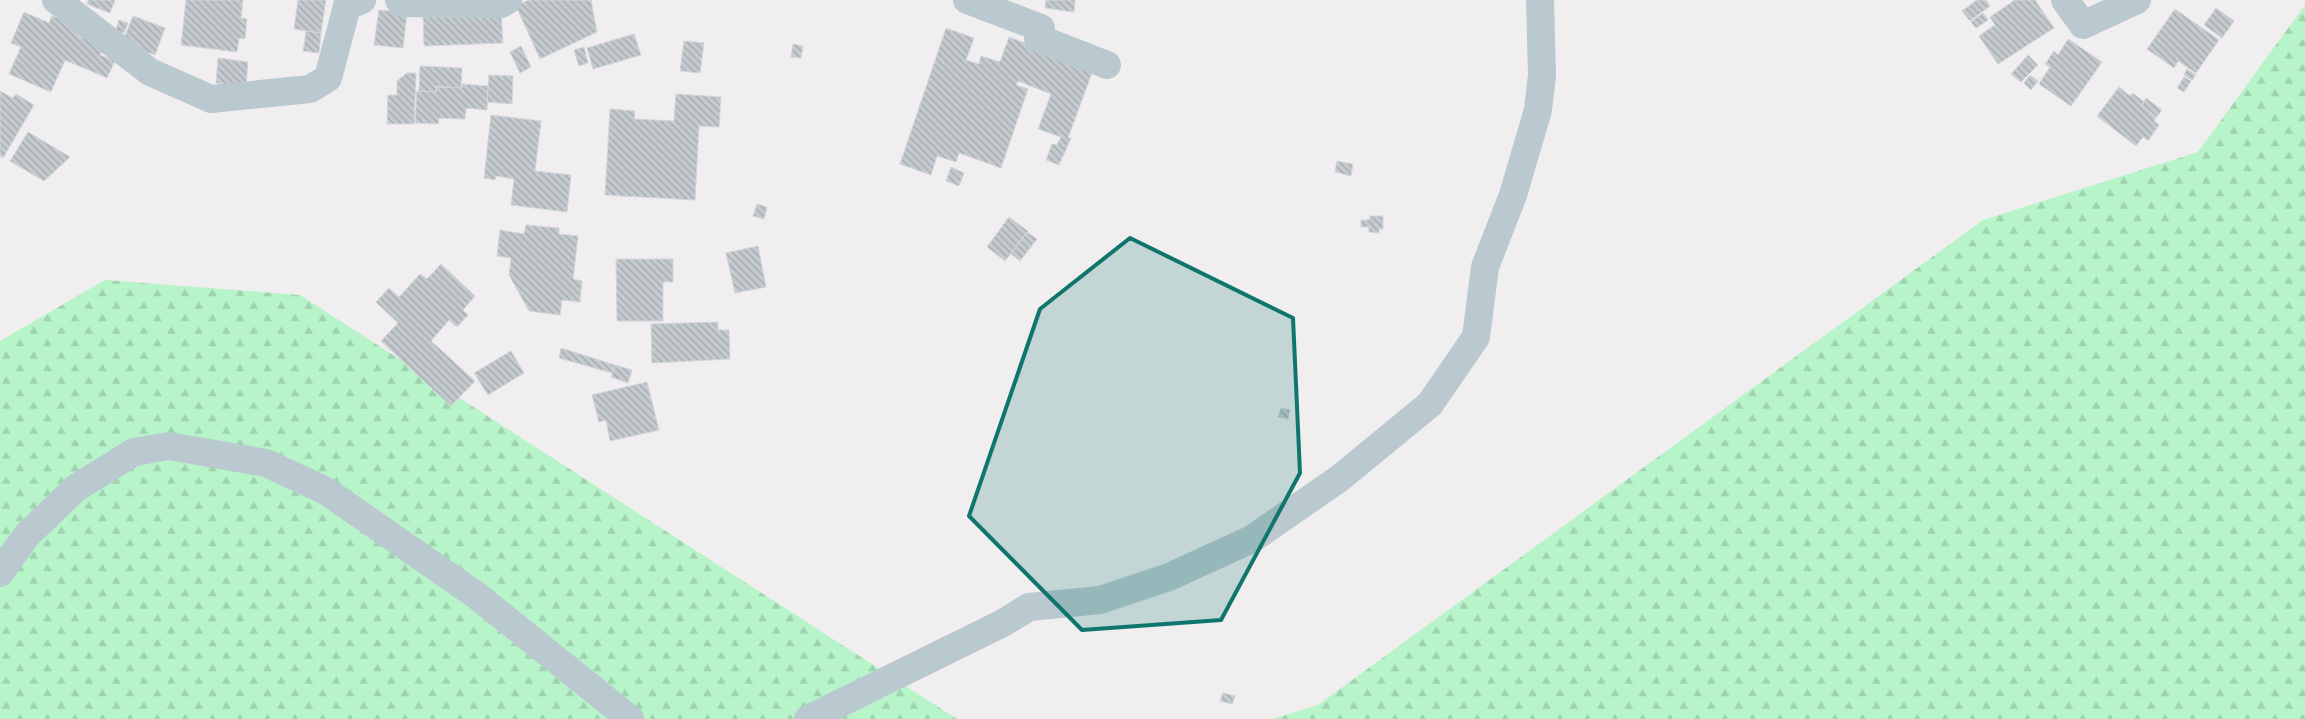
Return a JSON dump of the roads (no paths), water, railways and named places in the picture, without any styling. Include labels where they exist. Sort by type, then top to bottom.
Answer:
[{"type":"street","points":[[56,0],[150,72],[211,99],[310,89],[328,78],[346,6],[362,0]]},
{"type":"street","points":[[399,0],[401,3],[500,4],[508,0]]},
{"type":"street","points":[[967,0],[1042,28],[1038,38],[1107,65]]},
{"type":"street","points":[[808,719],[1003,623],[1029,607],[1100,600],[1169,577],[1252,538],[1340,478],[1430,404],[1476,337],[1484,267],[1513,195],[1538,110],[1542,75],[1540,0]]},
{"type":"street","points":[[2065,0],[2083,25],[2137,0]]},
{"type":"street","points":[[0,573],[27,535],[76,488],[134,452],[169,446],[266,463],[326,492],[476,595],[630,719]]}]
